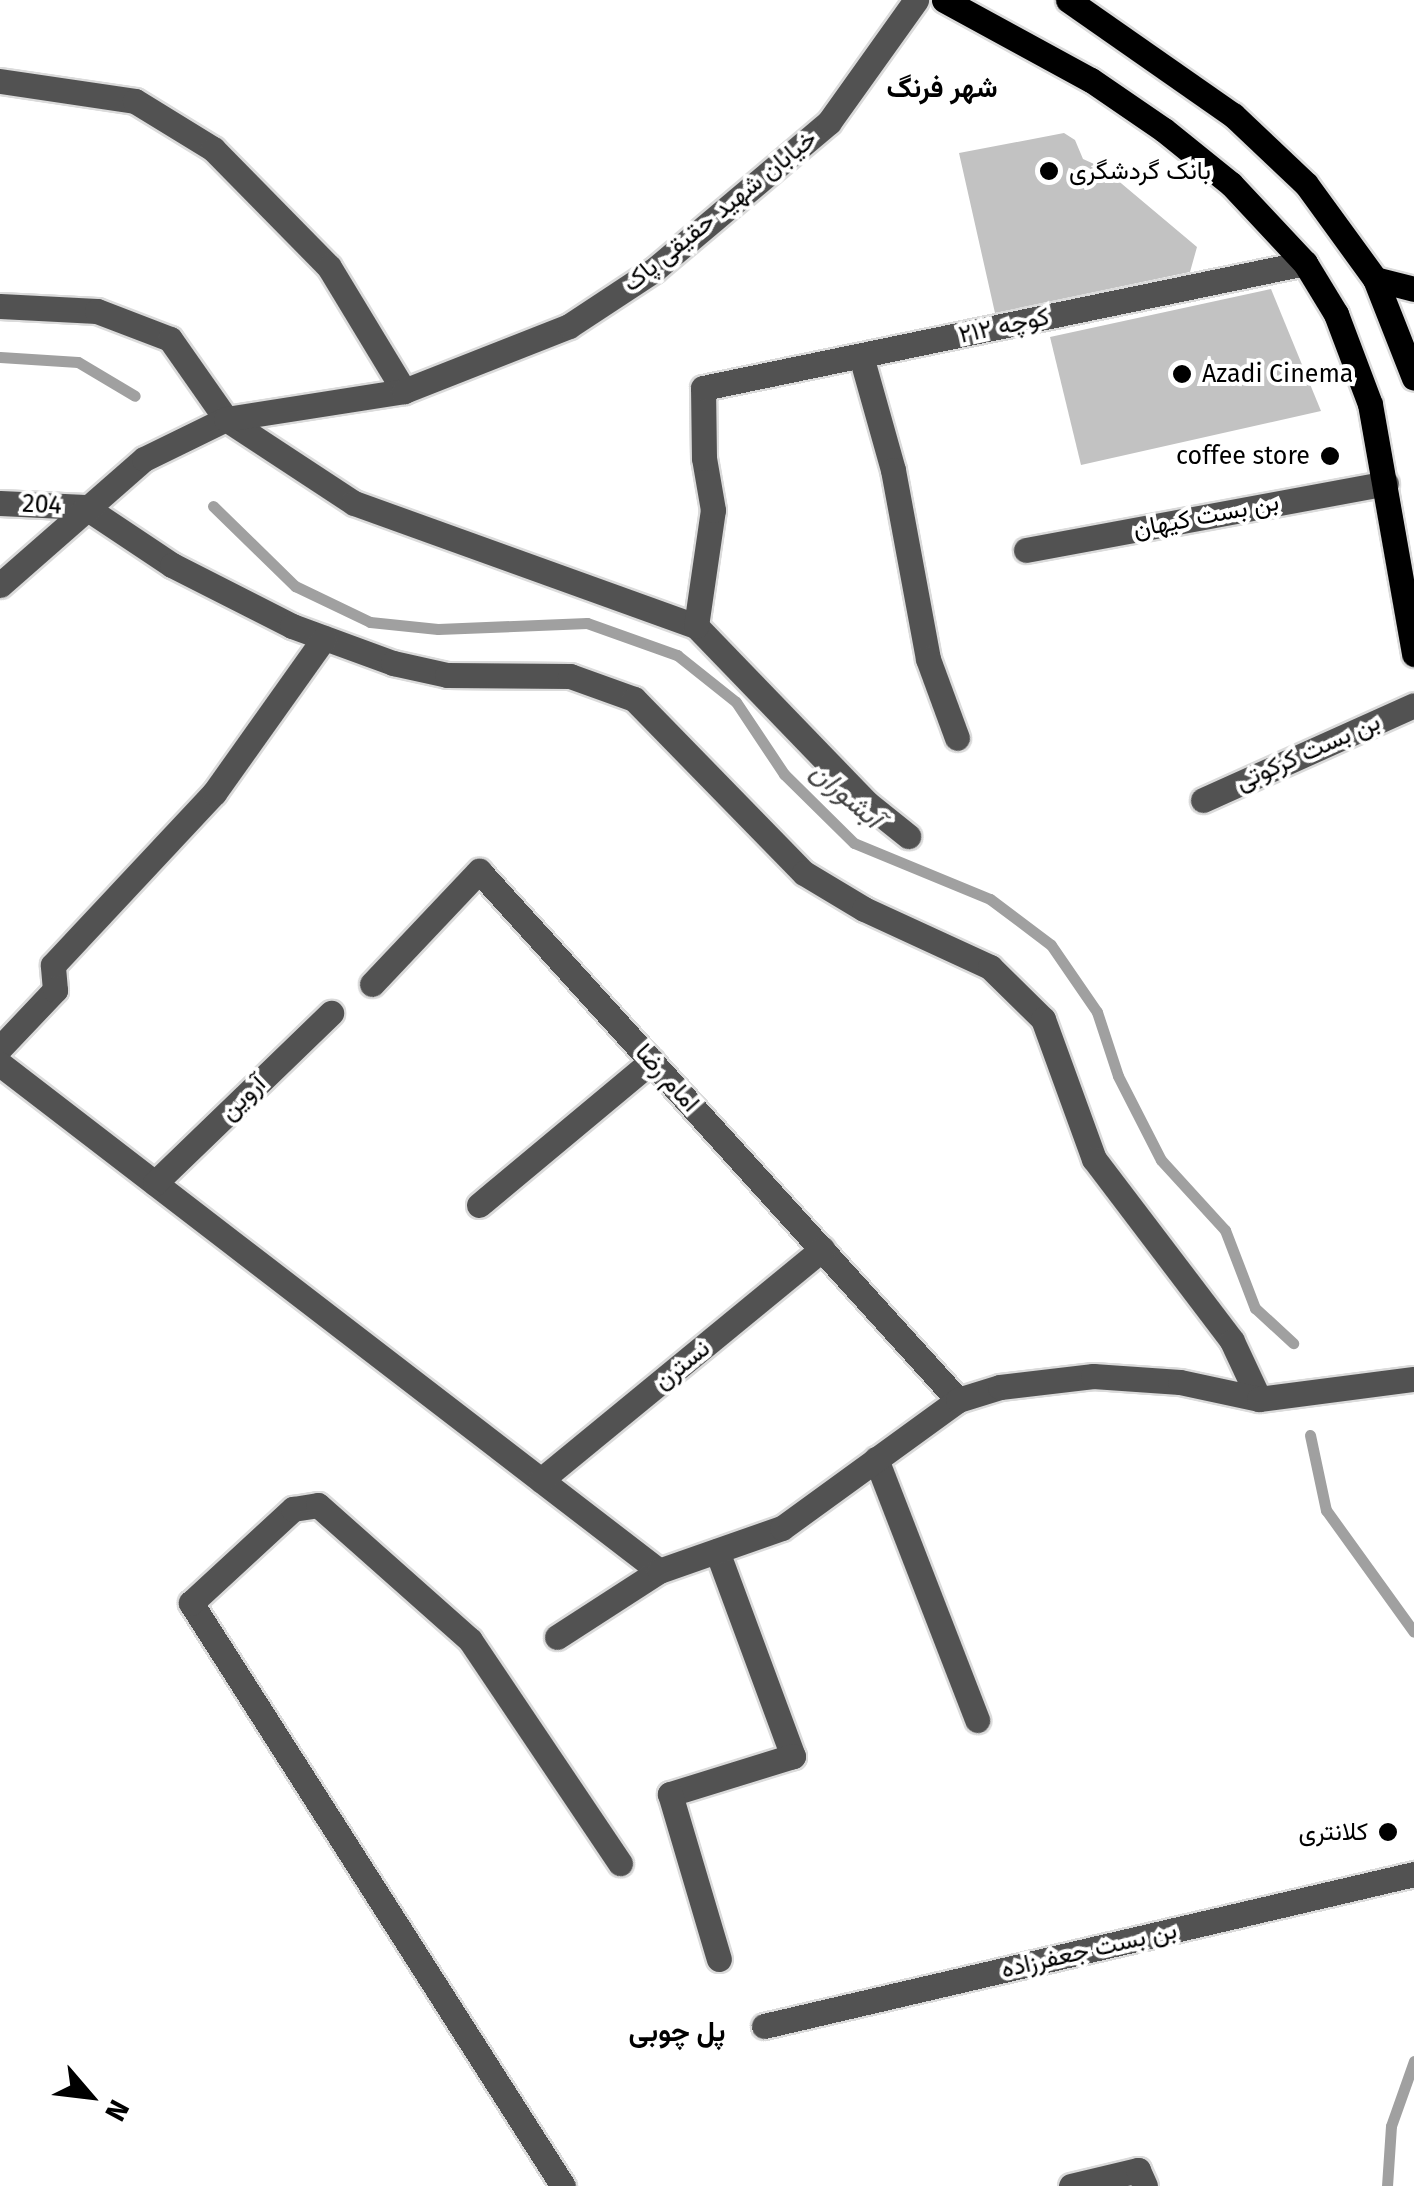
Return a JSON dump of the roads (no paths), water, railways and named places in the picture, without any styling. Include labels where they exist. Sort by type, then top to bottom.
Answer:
[{"type":"main road","points":[[944,0],[1091,80],[1164,130],[1231,184],[1305,263],[1353,352],[1386,483],[1414,654]]},
{"type":"main road","points":[[1068,0],[1274,150],[1375,279],[1414,378]]},
{"type":"main road","points":[[1375,279],[1414,290]]},
{"type":"street","name":"خیابان شهید حقیقی پاک","points":[[0,585],[144,459],[226,419],[404,391],[569,326],[654,270],[830,122],[916,0]]},
{"type":"street","points":[[0,81],[135,102],[214,149],[329,267],[404,391]]},
{"type":"street","name":"کوچه ۲۱۲","points":[[696,626],[713,510],[704,458],[703,388],[1305,263]]},
{"type":"street","points":[[0,306],[98,310],[170,339],[226,419],[354,503],[696,626],[867,803],[908,836]]},
{"type":"street","points":[[862,356],[893,470],[928,659],[957,738]]},
{"type":"street","name":"بن بست کیهان","points":[[1026,550],[1386,483]]},
{"type":"street","name":"204","points":[[0,503],[85,507]]},
{"type":"street","points":[[85,507],[172,564],[324,638],[446,675],[570,676],[634,699],[804,873],[864,910],[990,967],[1043,1020],[1094,1159],[1232,1341],[1260,1399]]},
{"type":"street","points":[[0,1048],[56,990],[53,966],[214,792],[324,638]]},
{"type":"street","name":"بن بست کرکوتی","points":[[1202,800],[1414,705]]},
{"type":"street","name":"امام رضا","points":[[372,984],[479,871],[958,1400]]},
{"type":"street","name":"آروین","points":[[155,1183],[330,1013]]},
{"type":"street","points":[[479,1205],[652,1062]]},
{"type":"street","points":[[0,1064],[659,1571]]},
{"type":"street","name":"نسترن","points":[[541,1480],[822,1249]]},
{"type":"street","points":[[557,1637],[659,1571],[782,1528],[958,1400],[1000,1387],[1093,1376],[1180,1382],[1260,1399],[1414,1379]]},
{"type":"street","points":[[876,1459],[977,1720]]},
{"type":"street","points":[[562,2186],[191,1603],[293,1509],[318,1505],[470,1640],[620,1863]]},
{"type":"street","points":[[717,1550],[793,1756],[670,1794],[719,1959]]},
{"type":"street","name":"بن بست جعفرزاده","points":[[764,2026],[1414,1874]]},
{"type":"street","points":[[1070,2186],[1138,2170],[1145,2186]]},
{"type":"waterway","name":"آبشوران","points":[[0,357],[78,362],[135,396]]},
{"type":"waterway","name":"آبشوران","points":[[213,506],[295,586],[370,622],[438,629],[587,623],[677,655],[736,702],[784,774],[854,843],[990,899],[1051,945],[1097,1012],[1118,1076],[1161,1160],[1225,1230],[1255,1308],[1293,1343]]},
{"type":"waterway","name":"آبشوران","points":[[1310,1435],[1326,1510],[1414,1632]]},
{"type":"waterway","name":"آبشوران","points":[[1387,2186],[1391,2126],[1414,2061]]},
{"type":"place","name":"بانک گردشگری","points":[[1049,171]]},
{"type":"place","name":"Azadi Cinema","points":[[1182,374]]},
{"type":"place","name":"coffee store","points":[[1330,456]]},
{"type":"place","name":"کلانتری","points":[[1388,1832]]},
{"type":"district","name":"شهر فرنگ","points":[[942,88]]},
{"type":"district","name":"پل چوبی","points":[[677,2032]]}]
